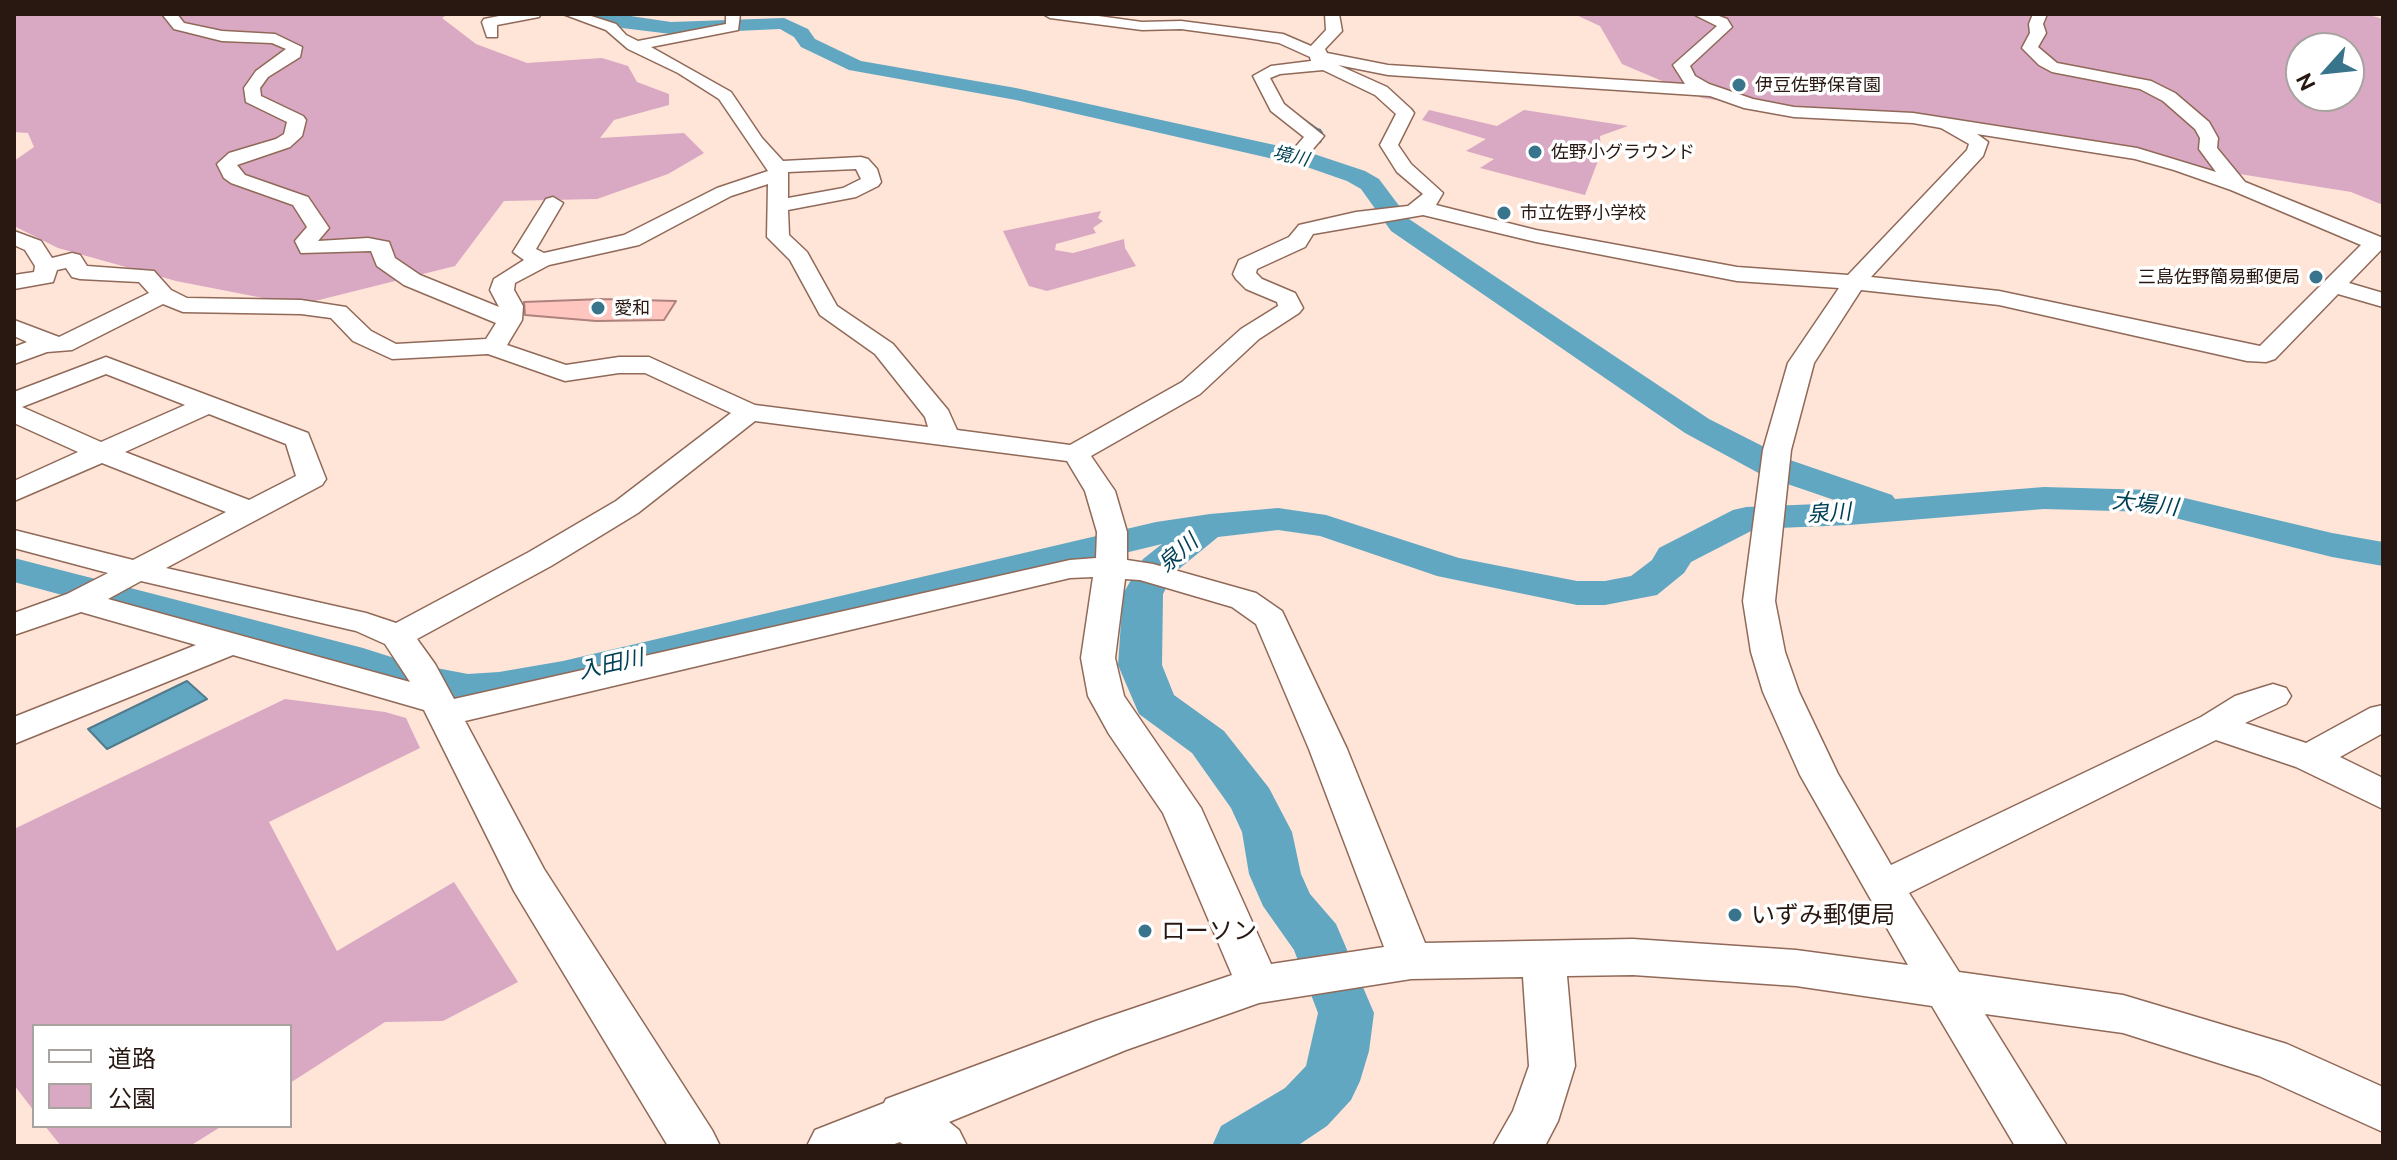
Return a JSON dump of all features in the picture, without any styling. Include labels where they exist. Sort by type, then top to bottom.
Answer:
[{"type":"street","points":[[169,14],[179,26],[196,21],[222,36],[275,39],[294,47],[294,54],[262,74],[252,88],[252,98],[297,120],[293,136],[283,143],[236,157],[227,164],[231,174],[238,179],[301,201],[318,228],[306,241],[309,248],[368,244],[381,247],[385,261],[412,280],[510,320]]},
{"type":"street","points":[[492,34],[489,22],[534,14]]},
{"type":"street","points":[[570,14],[611,27],[634,46],[684,70],[725,96],[778,171],[778,237],[799,257],[828,310],[884,349],[938,416],[946,438]]},
{"type":"street","points":[[1050,14],[1142,26],[1181,25],[1283,39],[1381,91],[1405,113],[1389,145],[1404,168],[1433,193],[1417,210]]},
{"type":"street","points":[[1320,60],[1317,48],[1334,31],[1332,14]]},
{"type":"street","points":[[1700,14],[1722,22],[1725,27],[1685,61],[1682,71],[1703,88],[1717,94]]},
{"type":"street","points":[[1197,36],[1236,18],[1252,18]]},
{"type":"street","points":[[634,46],[734,19]]},
{"type":"street","points":[[2040,19],[2038,33],[2030,48],[2051,74],[2145,85],[2169,97],[2203,126],[2209,138],[2208,149],[2238,186]]},
{"type":"street","points":[[46,266],[72,260],[80,272],[146,276],[163,295],[183,305],[301,307],[338,312],[362,336],[392,352],[494,346],[500,352],[565,373],[619,365],[649,365],[749,412],[1076,454],[1090,443],[1191,388],[1250,334],[1291,308],[1287,298],[1254,284],[1244,274],[1247,265],[1297,242],[1306,229],[1369,217],[1417,210],[1737,274],[1854,282],[1999,298],[2247,353],[2266,354],[2375,243],[2238,186],[2137,154],[1913,118],[1794,112],[1717,94],[1665,86],[1388,70],[1320,60],[1277,69],[1261,76],[1277,107],[1315,136],[1301,151]]},
{"type":"street","points":[[1946,124],[1979,142],[1976,152],[1854,282],[1801,363],[1777,450],[1759,601],[1768,652],[1781,692],[1819,775],[1883,887],[2042,1146]]},
{"type":"street","points":[[494,346],[510,320],[511,306],[502,290],[505,279],[542,260],[631,240],[724,192],[778,171],[861,163],[870,173],[871,182],[849,193],[779,206]]},
{"type":"street","points":[[542,260],[524,252],[553,203]]},
{"type":"street","points":[[14,237],[33,246],[46,266],[45,277],[14,282]]},
{"type":"street","points":[[2331,285],[2383,300]]},
{"type":"street","points":[[14,356],[44,344],[63,345],[163,295]]},
{"type":"street","points":[[14,327],[41,339],[44,344]]},
{"type":"street","points":[[14,401],[106,365],[298,439],[312,479],[104,587],[14,625]]},
{"type":"street","points":[[14,492],[206,405]]},
{"type":"street","points":[[397,636],[540,559],[627,507],[681,468],[749,412]]},
{"type":"street","points":[[14,413],[103,453],[249,511]]},
{"type":"street","points":[[1076,454],[1100,491],[1119,557],[1098,658],[1106,696],[1122,725],[1181,808],[1274,982]]},
{"type":"street","points":[[14,539],[104,587],[230,644],[440,708],[1119,557],[1184,582],[1244,600],[1270,618],[1328,749],[1395,963]]},
{"type":"street","points":[[104,587],[366,623],[397,636],[418,664],[529,880],[695,1146]]},
{"type":"street","points":[[14,731],[230,644]]},
{"type":"street","points":[[1883,887],[2214,726],[2248,705],[2273,696]]},
{"type":"street","points":[[2309,758],[2383,717]]},
{"type":"street","points":[[2214,726],[2309,758],[2383,795]]},
{"type":"street","points":[[832,1146],[903,1115],[1112,1035],[1274,982],[1395,963],[1633,957],[1796,968],[2123,1014],[2270,1059],[2383,1110]]},
{"type":"street","points":[[1518,1146],[1534,1121],[1552,1066],[1544,960]]},
{"type":"street","points":[[903,1115],[942,1146]]},
{"type":"green space","points":[[14,14],[448,14],[442,18],[476,44],[527,63],[602,58],[628,66],[637,82],[669,94],[669,105],[614,120],[600,138],[684,133],[704,153],[668,174],[597,199],[504,201],[455,266],[299,305],[176,281],[58,248],[14,226],[14,161],[34,147],[28,133],[14,132]]},
{"type":"green space","points":[[1574,14],[2366,14],[2383,19],[2383,205],[2351,192],[2116,154],[1996,125],[1816,114],[1702,98],[1622,64],[1600,26]]},
{"type":"green space","name":"佐野小グラウンド","points":[[1429,110],[1497,126],[1524,110],[1628,126],[1600,136],[1601,153],[1585,195],[1480,168],[1494,159],[1466,151],[1486,139],[1422,120]]},
{"type":"green space","points":[[1101,211],[1098,218],[1103,221],[1093,228],[1096,233],[1056,244],[1055,250],[1073,253],[1124,239],[1125,248],[1136,266],[1047,291],[1029,286],[1003,231]]},
{"type":"green space","points":[[285,699],[385,712],[406,718],[420,748],[269,822],[337,951],[454,882],[518,982],[443,1021],[385,1022],[292,1082],[292,1024],[32,1024],[32,1108],[14,1085],[14,829]]},
{"type":"green space","points":[[47,1128],[219,1128],[190,1146],[61,1146]]},
{"type":"water","points":[[187,681],[207,699],[107,749],[88,729]]},
{"type":"building","name":"愛和","points":[[602,299],[676,301],[664,320],[596,321],[525,315],[524,302]]},
{"type":"waterway","name":"境川","points":[[599,14],[622,22],[671,28],[784,24],[801,33],[808,43],[856,66],[1016,94],[1311,160],[1356,176],[1370,184],[1400,225],[1697,426],[1777,468],[1879,503]]},
{"type":"waterway","points":[[1300,118],[1319,132]]},
{"type":"waterway","points":[[1319,132],[1319,141]]},
{"type":"waterway","name":"泉川","points":[[1207,527],[1278,519],[1326,526],[1451,568],[1577,593],[1605,593],[1643,586],[1670,565],[1673,556],[1746,518],[1849,514],[2044,498],[2151,501],[2332,545],[2383,554]]},
{"type":"waterway","name":"入田川","points":[[14,570],[363,662],[402,676],[468,689],[499,687],[563,675],[1156,533],[1207,527]]},
{"type":"waterway","name":"泉川","points":[[1207,527],[1157,567],[1143,594],[1140,665],[1155,703],[1208,742],[1252,801],[1267,832],[1275,874],[1289,906],[1317,939],[1346,1013],[1340,1051],[1330,1081],[1306,1107],[1243,1146]]},
{"type":"place","name":"伊豆佐野保育園","points":[[1739,85]]},
{"type":"place","name":"佐野小グラウンド","points":[[1535,152]]},
{"type":"place","name":"市立佐野小学校","points":[[1504,213]]},
{"type":"place","name":"三島佐野簡易郵便局","points":[[2316,277]]},
{"type":"place","name":"愛和","points":[[598,308]]},
{"type":"place","name":"いずみ郵便局","points":[[1735,915]]},
{"type":"place","name":"ローソン","points":[[1145,931]]},
{"type":"water label","name":"大場川","points":[[2145,504]]}]
